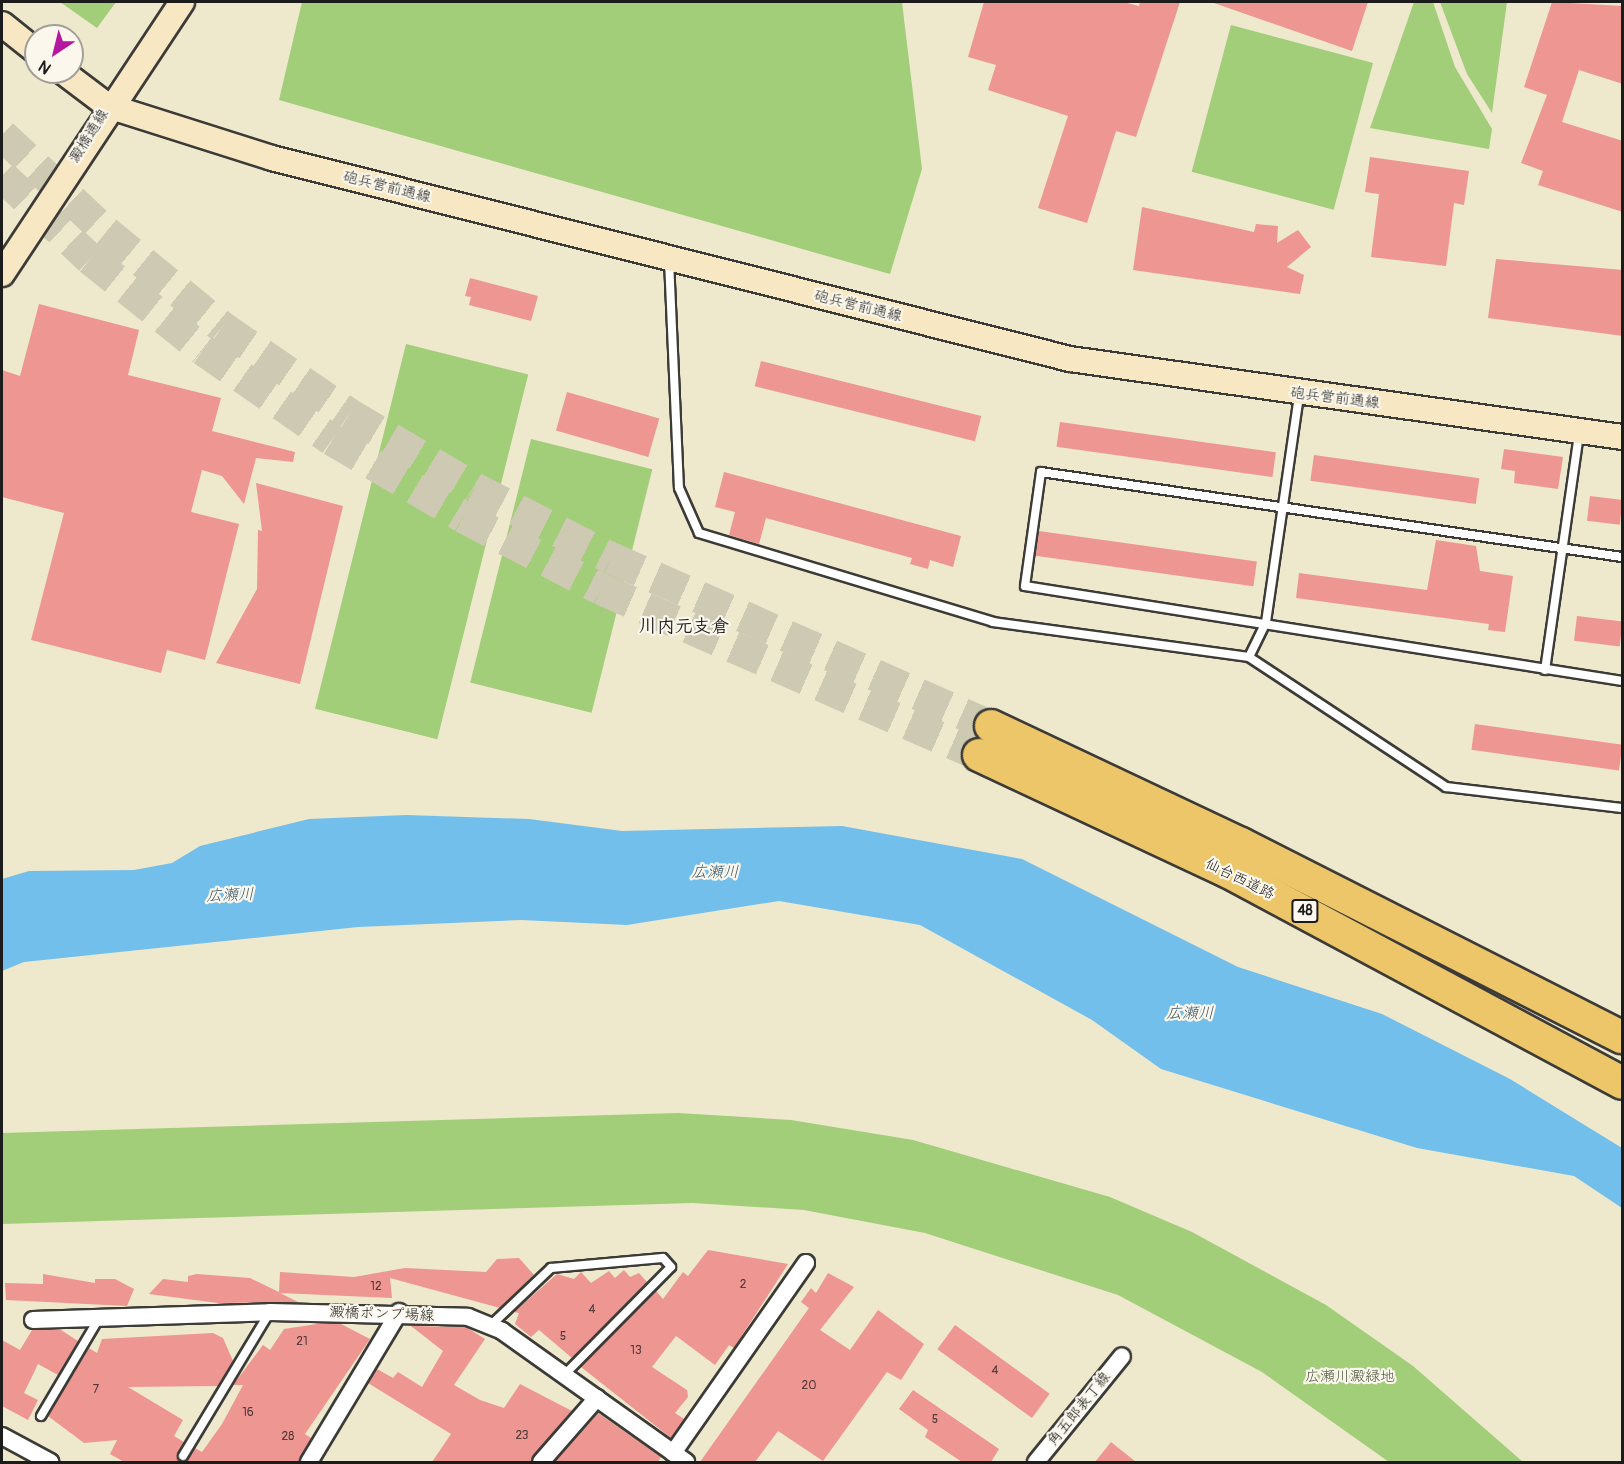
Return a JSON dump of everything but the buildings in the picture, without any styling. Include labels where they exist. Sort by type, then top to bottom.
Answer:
[{"type":"highway","name":"仙台西道路","points":[[992,726],[1623,1037]]},
{"type":"highway","name":"仙台西道路","points":[[979,755],[1237,876],[1623,1083]]},
{"type":"street","name":"澱橋通線","points":[[2,274],[108,106],[182,2]]},
{"type":"street","points":[[2,24],[24,41]]},
{"type":"street","name":"砲兵営前通線","points":[[79,84],[108,106],[272,158],[1070,359],[1299,395],[1623,437]]},
{"type":"street","points":[[680,1458],[806,1263]]},
{"type":"street","name":"澱橋ポンプ場線","points":[[33,1320],[98,1320],[270,1312],[399,1312],[468,1317],[490,1326],[564,1375],[680,1458]]},
{"type":"street","points":[[309,1462],[399,1312]]},
{"type":"street","name":"角五郎表丁線","points":[[1036,1462],[1122,1356]]},
{"type":"street","points":[[541,1462],[597,1398]]},
{"type":"street","points":[[2,1436],[50,1462]]},
{"type":"lane","points":[[669,258],[679,488],[699,533],[993,622],[1249,657],[1446,787],[1623,808]]},
{"type":"lane","points":[[1249,657],[1266,622],[1285,506],[1299,395]]},
{"type":"lane","points":[[1545,670],[1566,549],[1580,431]]},
{"type":"lane","points":[[1623,557],[1041,472],[1025,586],[1266,622],[1545,670],[1623,681]]},
{"type":"lane","points":[[490,1326],[551,1268],[663,1258],[671,1267],[564,1375]]},
{"type":"lane","points":[[183,1456],[270,1312]]},
{"type":"lane","points":[[41,1416],[98,1320]]},
{"type":"green space","points":[[60,2],[116,2],[97,28]]},
{"type":"green space","points":[[302,2],[902,2],[922,169],[890,274],[279,100]]},
{"type":"green space","points":[[1414,2],[1433,2],[1455,67],[1492,129],[1489,149],[1370,128]]},
{"type":"green space","points":[[1440,2],[1507,2],[1492,113],[1467,74]]},
{"type":"green space","points":[[1231,25],[1373,63],[1334,210],[1192,172]]},
{"type":"green space","points":[[406,344],[528,374],[437,739],[315,709]]},
{"type":"green space","points":[[531,439],[652,469],[592,713],[470,683]]},
{"type":"green space","name":"広瀬川澱緑地","points":[[678,1113],[791,1120],[913,1140],[1110,1197],[1192,1232],[1326,1305],[1413,1366],[1523,1462],[1389,1462],[1262,1372],[1118,1295],[925,1233],[804,1210],[693,1203],[2,1224],[2,1133]]},
{"type":"water","name":"広瀬川","points":[[406,815],[529,819],[622,831],[842,826],[1022,859],[1238,967],[1382,1014],[1510,1079],[1622,1148],[1622,1208],[1574,1176],[1417,1148],[1161,1069],[1092,1020],[920,925],[779,901],[627,925],[521,920],[358,927],[24,962],[2,971],[2,879],[29,871],[134,870],[172,863],[200,846],[309,819]]},
{"type":"tunnel","points":[[2,135],[106,232],[222,327],[349,414],[474,488],[611,558],[991,726]]},
{"type":"tunnel","points":[[2,176],[90,259],[203,350],[332,440],[463,517],[601,589],[979,755]]},
{"type":"district","name":"川内元支倉","points":[[684,627]]}]
